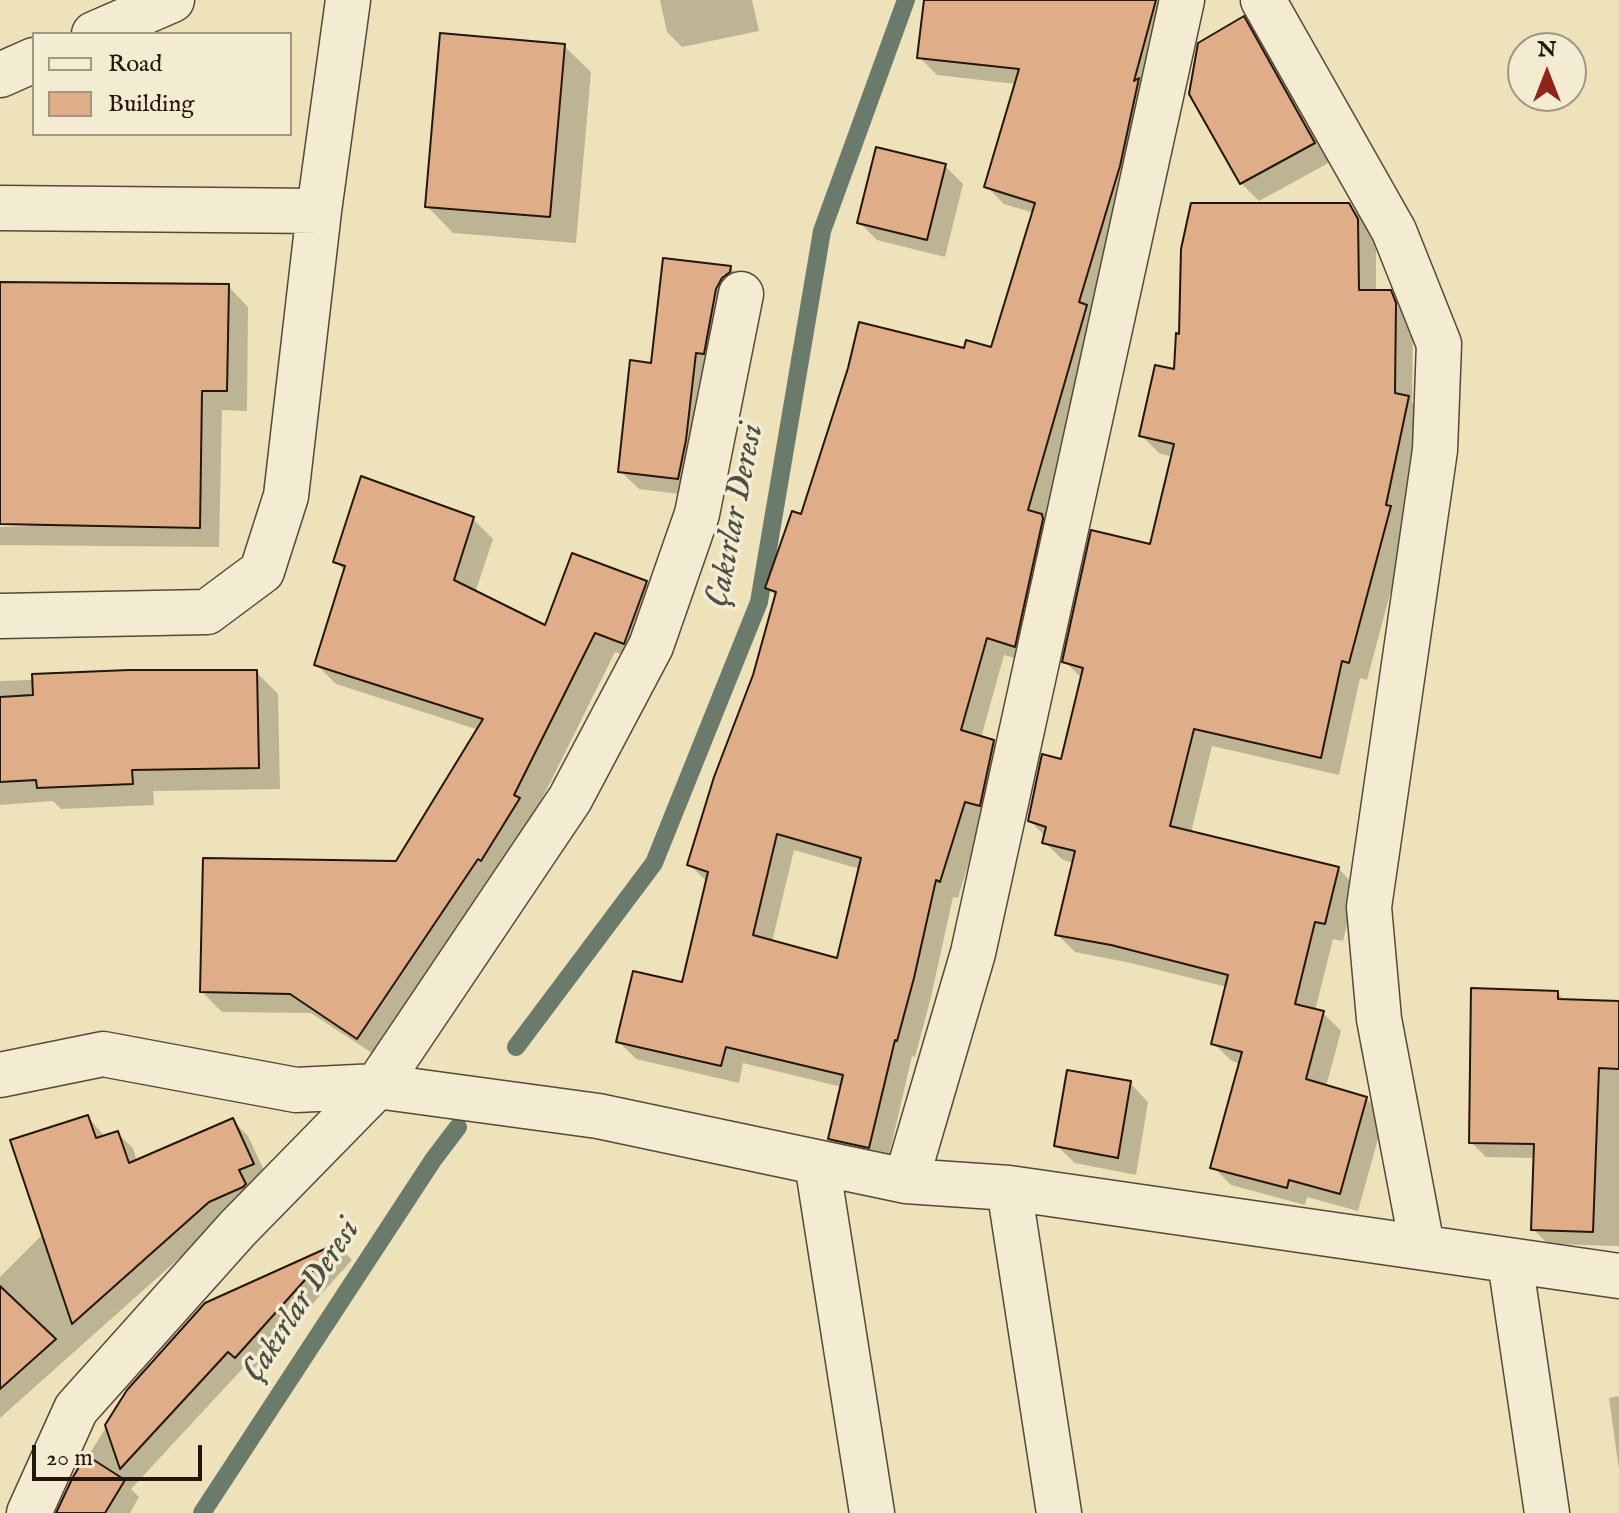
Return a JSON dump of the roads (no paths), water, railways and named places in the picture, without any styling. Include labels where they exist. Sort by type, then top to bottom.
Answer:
[{"type":"street","points":[[99,32],[172,0]]},
{"type":"street","points":[[0,616],[207,612],[262,571],[286,496],[319,211],[348,0]]},
{"type":"street","points":[[906,1181],[973,953],[1182,0]]},
{"type":"street","points":[[1263,0],[1394,231],[1439,344],[1435,450],[1369,907],[1379,1019],[1422,1246]]},
{"type":"street","points":[[0,75],[32,61]]},
{"type":"street","points":[[0,208],[319,211]]},
{"type":"street","points":[[29,1513],[76,1409],[238,1228],[377,1086],[570,799],[651,646],[697,514],[741,294]]},
{"type":"street","points":[[0,1075],[103,1054],[296,1090],[377,1086],[598,1116],[906,1181],[1009,1188],[1619,1276]]},
{"type":"street","points":[[817,1163],[872,1513]]},
{"type":"street","points":[[1009,1188],[1059,1513]]},
{"type":"street","points":[[1510,1261],[1547,1513]]},
{"type":"waterway","name":"Çakırlar Deresi","points":[[516,1047],[654,863],[759,602],[822,231],[906,0]]},
{"type":"waterway","name":"Çakırlar Deresi","points":[[202,1513],[433,1160],[458,1127]]}]
